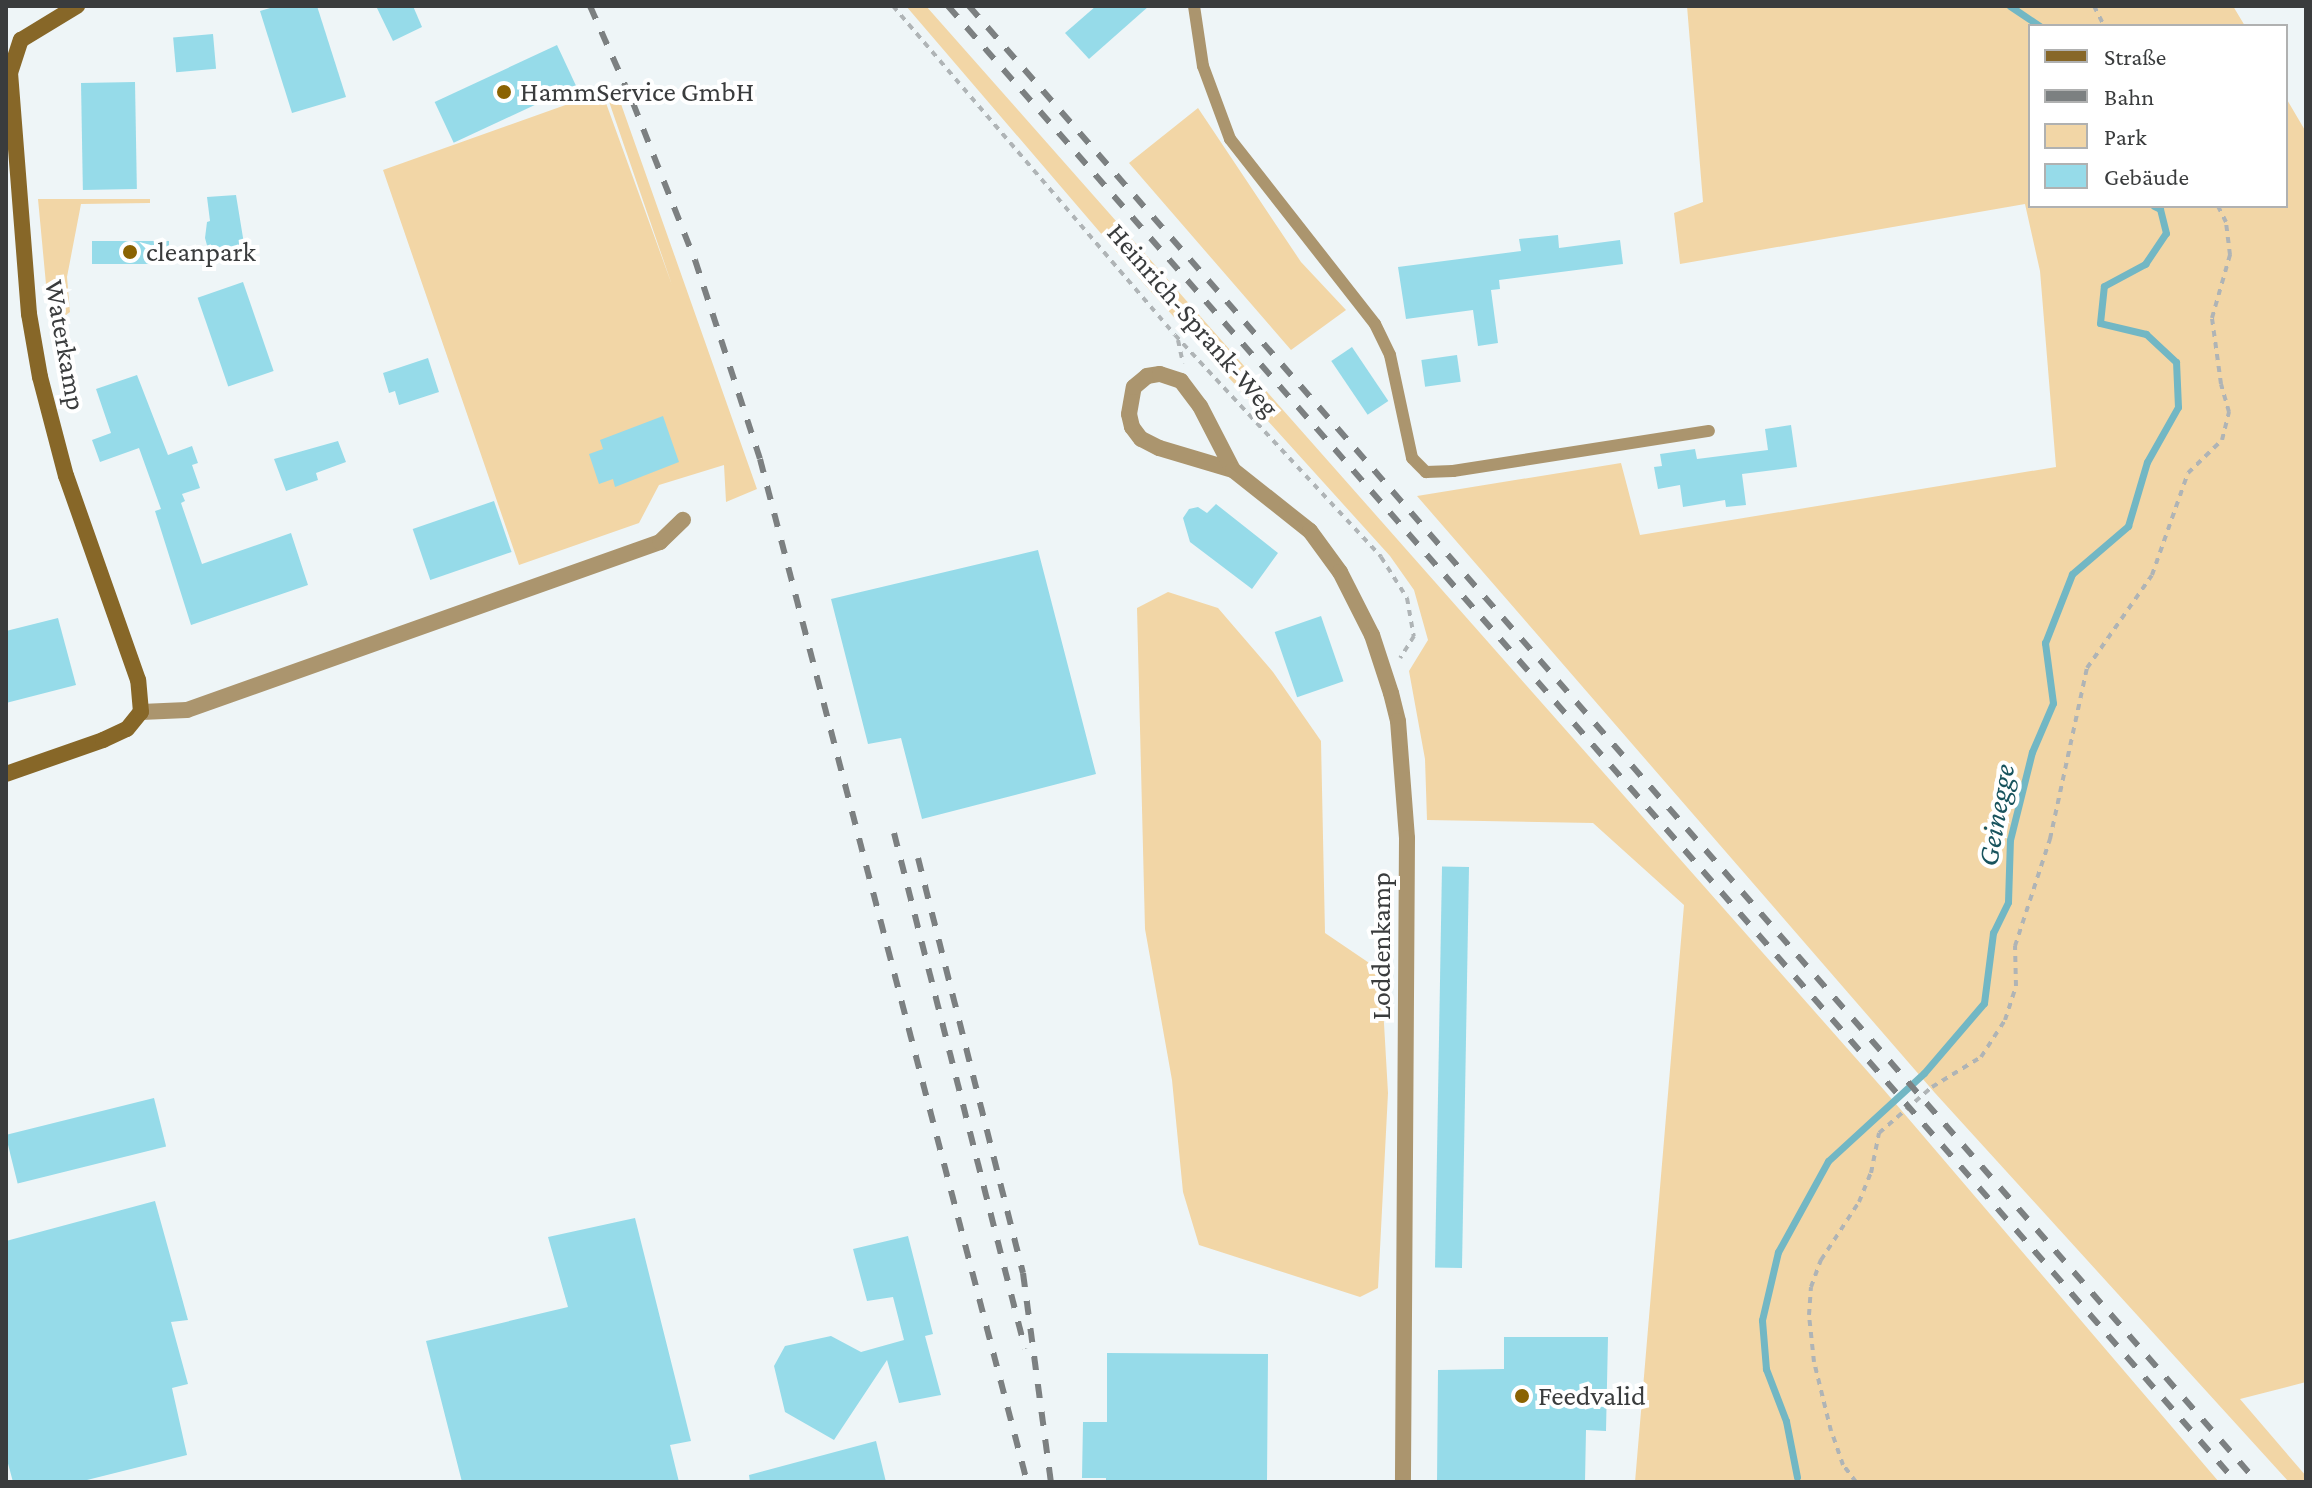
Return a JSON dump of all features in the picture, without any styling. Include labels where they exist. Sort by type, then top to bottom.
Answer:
[{"type":"street","name":"Waterkamp","points":[[77,6],[21,40],[10,73],[29,314],[40,377],[66,476],[138,680],[141,712]]},
{"type":"street","name":"Loddenkamp","points":[[1233,470],[1200,406],[1181,381],[1160,374],[1147,376],[1134,387],[1129,401],[1132,427],[1141,439],[1159,448],[1233,470],[1310,531],[1340,572],[1385,670],[1398,721],[1407,838],[1403,1482]]},
{"type":"street","points":[[6,774],[127,729],[141,712],[187,710],[660,542],[683,520]]},
{"type":"lane","points":[[1194,6],[1203,66],[1230,139],[1375,324],[1390,355],[1412,458],[1426,472],[1453,471],[1709,431]]},
{"type":"path","name":"Heinrich-Sprank-Weg","points":[[893,6],[1175,335],[1395,576],[1407,598],[1414,636],[1402,656],[1385,670]]},
{"type":"path","points":[[2094,6],[2103,24]]},
{"type":"path","points":[[1856,1482],[1843,1465],[1831,1431],[1814,1362],[1809,1315],[1811,1287],[1821,1260],[1859,1202],[1871,1173],[1879,1133],[1932,1087],[1981,1057],[2005,1020],[2016,986],[2015,946],[2050,839],[2087,668],[2152,575],[2188,473],[2222,440],[2229,412],[2221,384],[2212,318],[2230,255],[2226,222],[2219,208]]},
{"type":"path","points":[[1175,335],[1183,352],[1181,381]]},
{"type":"green space","points":[[906,6],[926,6],[1884,1090],[2219,1482],[1635,1482],[1684,905],[1593,823],[1427,820],[1425,759],[1409,671],[1428,640],[1414,590],[1390,556],[1146,286]]},
{"type":"green space","points":[[1687,6],[2233,6],[2244,24],[2028,24],[2028,208],[2288,208],[2288,101],[2306,132],[2306,1382],[2240,1399],[2306,1476],[2306,1482],[2289,1482],[1935,1093],[1417,496],[1621,463],[1640,535],[2056,467],[2040,271],[2025,204],[1680,264],[1674,213],[1703,202]]},
{"type":"green space","points":[[604,87],[615,87],[757,489],[726,502],[724,465],[659,485],[639,523],[519,565],[383,170],[602,92],[672,285]]},
{"type":"green space","points":[[1198,108],[1301,262],[1346,310],[1291,350],[1129,163]]},
{"type":"green space","points":[[38,199],[150,199],[150,203],[81,204],[67,277],[70,312],[50,327]]},
{"type":"green space","points":[[1168,592],[1218,608],[1273,672],[1321,741],[1325,933],[1381,971],[1388,1093],[1378,1288],[1360,1297],[1199,1245],[1183,1192],[1172,1080],[1145,929],[1137,608]]},
{"type":"building","points":[[277,6],[317,6],[346,97],[292,113],[260,11]]},
{"type":"building","points":[[376,6],[413,6],[422,27],[393,41]]},
{"type":"building","points":[[1096,6],[1149,6],[1089,59],[1065,33]]},
{"type":"building","points":[[213,34],[216,69],[176,72],[173,37]]},
{"type":"building","name":"HammService GmbH","points":[[557,45],[576,86],[454,143],[435,102]]},
{"type":"building","points":[[135,82],[137,189],[83,190],[81,83]]},
{"type":"building","points":[[236,195],[246,256],[211,260],[205,238],[207,222],[210,221],[207,197]]},
{"type":"building","points":[[1558,235],[1559,248],[1620,240],[1623,264],[1499,280],[1500,289],[1491,290],[1498,343],[1478,346],[1473,310],[1406,319],[1398,267],[1521,251],[1519,239]]},
{"type":"building","name":"cleanpark","points":[[92,241],[169,241],[169,264],[92,264]]},
{"type":"building","points":[[243,282],[274,371],[228,387],[198,298]]},
{"type":"building","points":[[1352,347],[1388,401],[1368,415],[1331,361]]},
{"type":"building","points":[[1457,355],[1461,382],[1425,387],[1421,360]]},
{"type":"building","points":[[428,358],[439,392],[399,405],[395,391],[389,393],[383,373]]},
{"type":"building","points":[[137,375],[168,455],[192,446],[198,463],[192,465],[200,488],[182,494],[185,501],[181,503],[202,564],[291,533],[308,585],[191,625],[155,511],[161,509],[139,448],[100,462],[92,440],[111,433],[96,389]]},
{"type":"building","points":[[663,416],[679,462],[615,487],[613,479],[599,484],[589,454],[603,449],[600,440]]},
{"type":"building","points":[[1791,425],[1797,467],[1742,474],[1746,505],[1726,507],[1725,500],[1683,507],[1680,485],[1658,489],[1654,467],[1662,466],[1660,454],[1695,449],[1697,459],[1768,450],[1765,429]]},
{"type":"building","points":[[338,441],[346,462],[316,473],[318,480],[286,491],[274,459]]},
{"type":"building","points":[[494,501],[512,552],[430,580],[413,529]]},
{"type":"building","points":[[1216,504],[1278,553],[1252,589],[1190,542],[1183,518],[1189,509],[1198,507],[1207,513]]},
{"type":"building","points":[[1038,550],[1096,774],[922,819],[901,738],[868,744],[831,599]]},
{"type":"building","points":[[1321,616],[1343,681],[1297,697],[1275,632]]},
{"type":"building","points":[[58,618],[76,685],[6,703],[6,631]]},
{"type":"building","points":[[1442,867],[1469,867],[1462,1268],[1435,1267]]},
{"type":"building","points":[[154,1098],[166,1147],[18,1184],[6,1135]]},
{"type":"building","points":[[155,1201],[188,1320],[171,1322],[188,1384],[172,1388],[187,1455],[79,1482],[13,1482],[6,1456],[6,1241]]},
{"type":"building","points":[[635,1218],[691,1441],[670,1445],[679,1482],[462,1482],[426,1341],[568,1307],[548,1237]]},
{"type":"building","points":[[908,1236],[933,1334],[925,1336],[941,1395],[899,1403],[887,1360],[834,1440],[785,1412],[774,1366],[785,1346],[831,1336],[861,1352],[904,1340],[893,1297],[867,1301],[853,1249]]},
{"type":"building","name":"Feedvalid","points":[[1504,1337],[1608,1337],[1606,1431],[1586,1430],[1585,1482],[1437,1482],[1438,1370],[1504,1369]]},
{"type":"building","points":[[1107,1353],[1268,1354],[1267,1482],[1106,1482],[1106,1478],[1082,1478],[1083,1422],[1107,1422]]},
{"type":"building","points":[[876,1441],[886,1482],[750,1482],[749,1475]]},
{"type":"waterway","name":"Geinegge","points":[[2010,6],[2037,24]]},
{"type":"waterway","name":"Geinegge","points":[[1797,1477],[1786,1421],[1766,1369],[1762,1320],[1778,1252],[1828,1161],[1924,1073],[1984,1003],[1993,933],[2008,902],[2010,840],[2032,752],[2053,703],[2045,643],[2072,574],[2128,526],[2147,462],[2178,407],[2176,362],[2146,334],[2100,323],[2104,286],[2145,264],[2166,233],[2158,208]]},
{"type":"railway","points":[[590,6],[633,103],[695,260],[760,459],[1027,1482]]},
{"type":"railway","points":[[948,6],[2236,1482]]},
{"type":"railway","points":[[969,6],[2257,1482]]},
{"type":"railway","points":[[894,833],[1025,1349]]},
{"type":"railway","points":[[918,858],[1023,1273],[1051,1482]]},
{"type":"place","name":"HammService GmbH","points":[[504,92]]},
{"type":"place","name":"cleanpark","points":[[130,252]]},
{"type":"place","name":"Feedvalid","points":[[1522,1396]]}]
